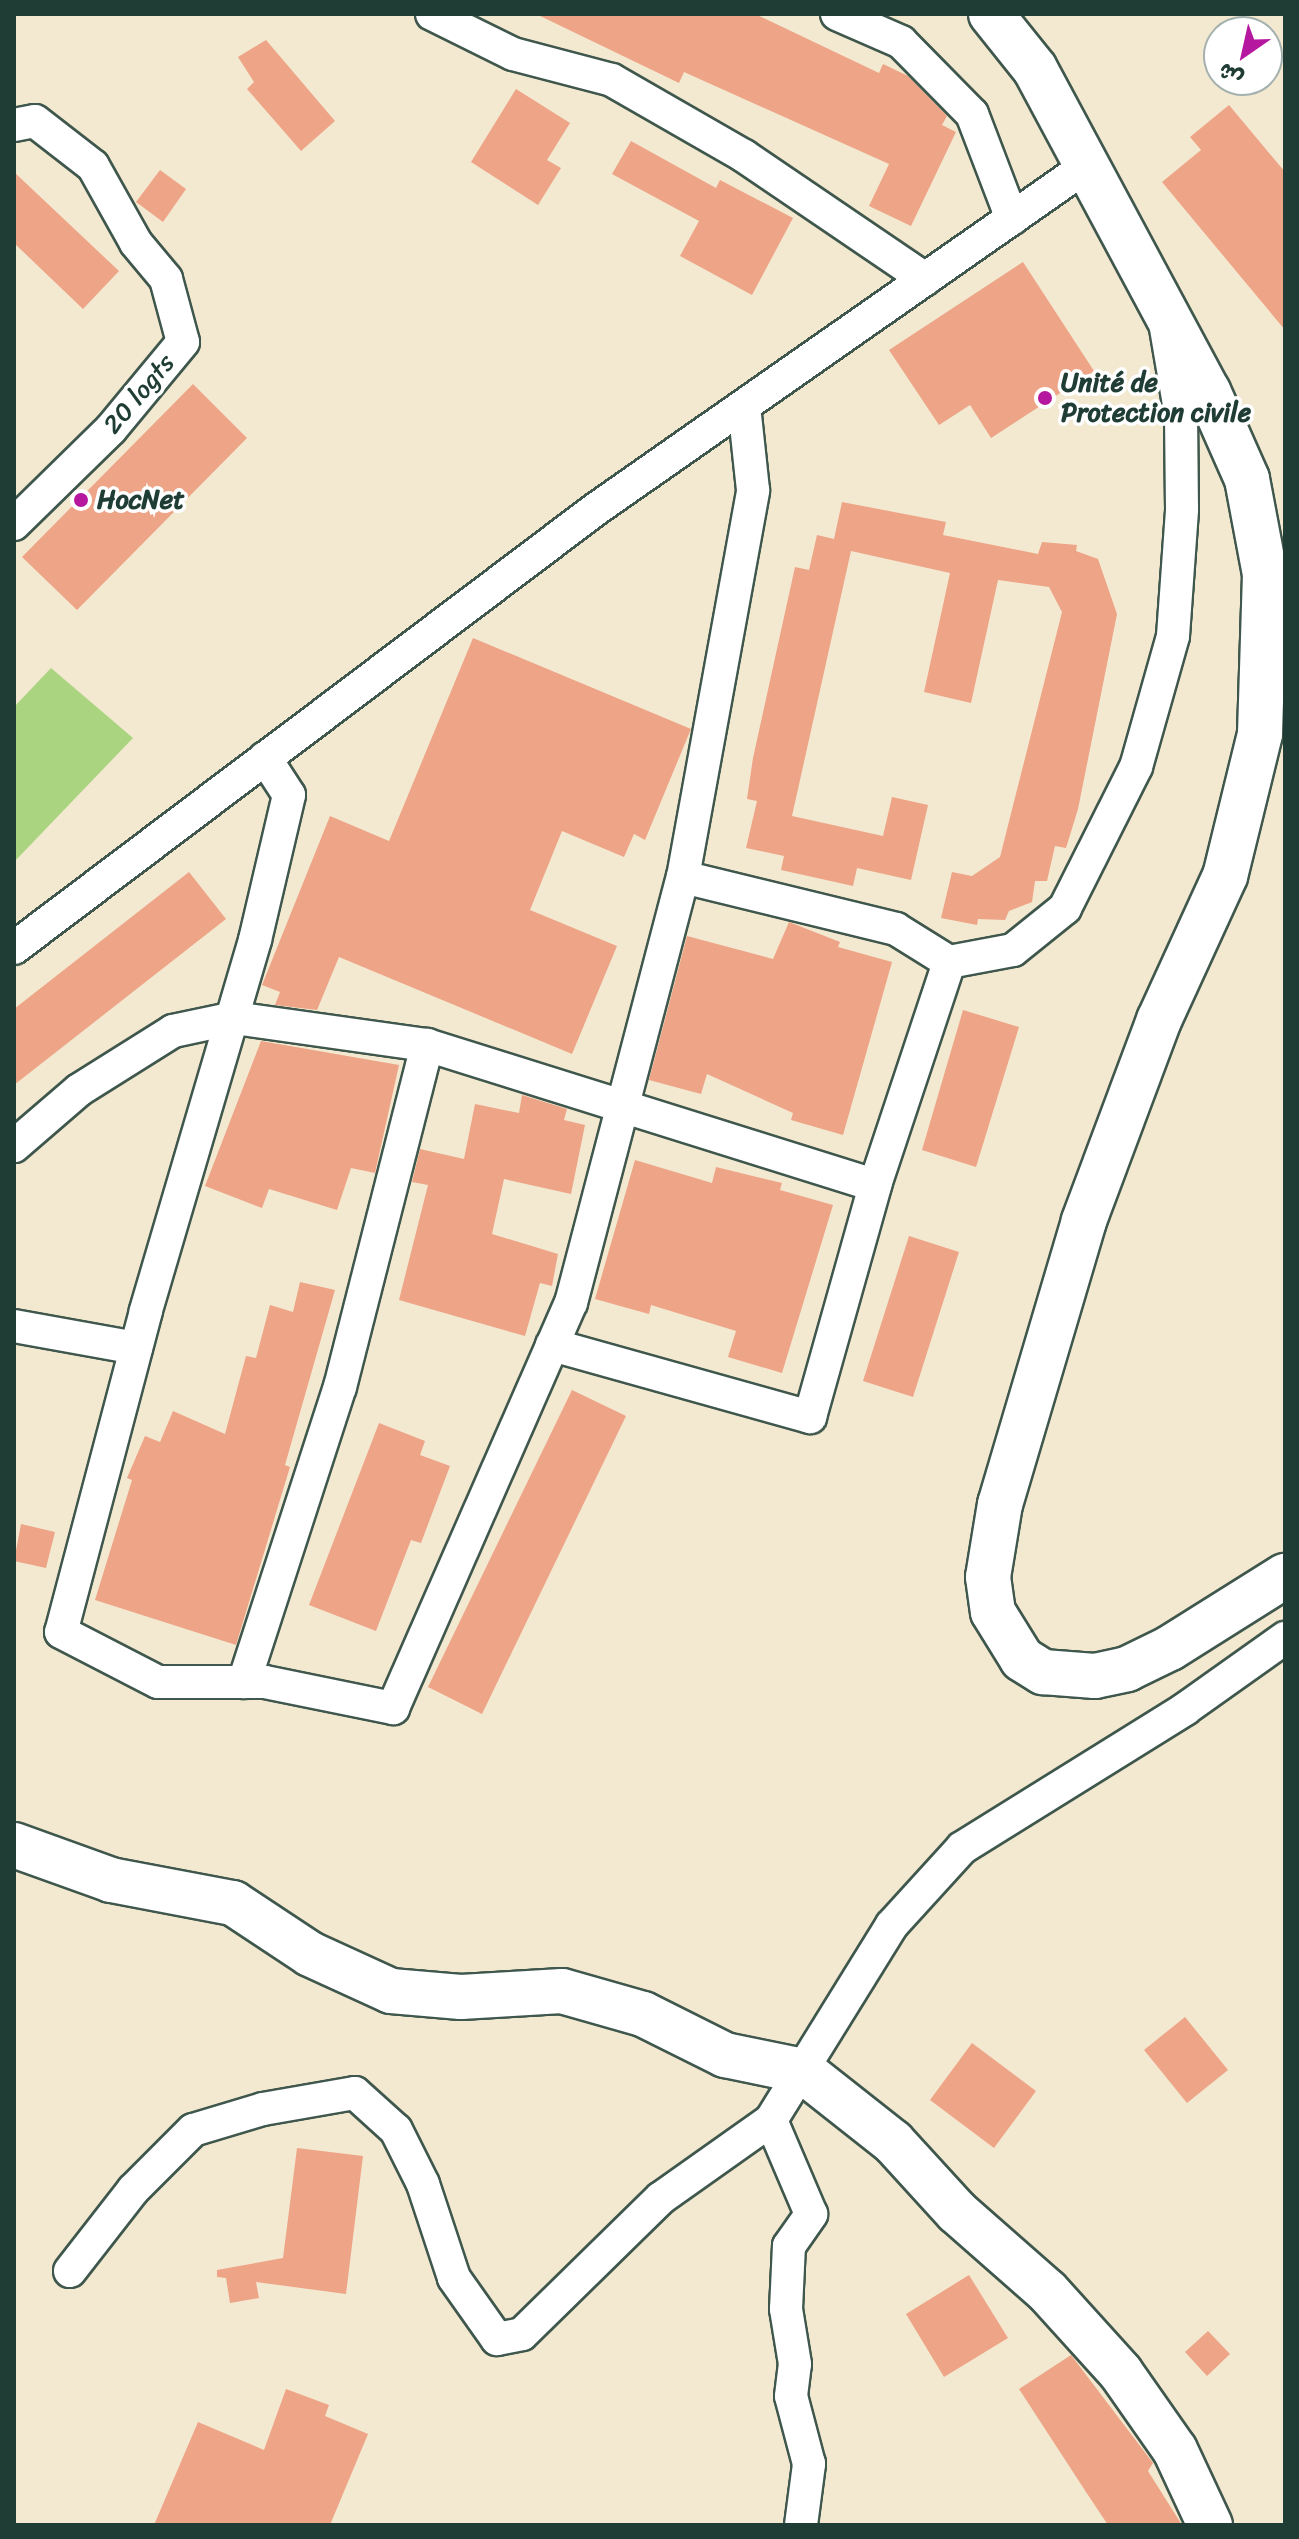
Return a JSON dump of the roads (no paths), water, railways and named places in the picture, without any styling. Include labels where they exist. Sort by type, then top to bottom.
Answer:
[{"type":"main road","points":[[991,14],[1035,69],[1162,298],[1247,479],[1265,574],[1273,732],[1225,876],[1159,1020],[1084,1221],[1009,1474],[988,1577],[993,1612],[1008,1644],[1043,1672],[1067,1676],[1127,1669],[1170,1648],[1285,1576]]},
{"type":"main road","points":[[14,1845],[111,1880],[233,1903],[310,1954],[391,1991],[461,1997],[562,1991],[643,2014],[725,2055],[803,2071],[893,2142],[957,2212],[1047,2291],[1110,2361],[1175,2450],[1210,2525]]},
{"type":"street","points":[[432,14],[513,54],[612,80],[744,156],[925,279]]},
{"type":"street","points":[[837,14],[901,42],[972,114],[1012,219]]},
{"type":"street","name":"20 logts","points":[[14,125],[35,121],[93,166],[136,243],[166,279],[183,342],[111,429],[14,524]]},
{"type":"street","points":[[14,948],[596,509],[1088,165]]},
{"type":"street","points":[[683,877],[896,929],[949,962],[1013,950],[1065,908],[1136,767],[1173,636],[1182,509],[1181,416],[1162,298]]},
{"type":"street","points":[[265,758],[289,795],[234,1018],[136,1348],[61,1632],[158,1682],[244,1682],[393,1708],[571,1303],[683,877],[753,490],[744,406]]},
{"type":"street","points":[[552,1345],[810,1417],[875,1185],[949,962]]},
{"type":"street","points":[[14,1146],[79,1090],[173,1031],[234,1018],[427,1045],[875,1185]]},
{"type":"street","points":[[244,1682],[340,1387],[427,1045]]},
{"type":"street","points":[[14,1326],[136,1348]]},
{"type":"street","points":[[70,2271],[133,2190],[193,2130],[263,2109],[355,2093],[396,2130],[423,2184],[454,2278],[497,2339],[522,2334],[661,2198],[771,2120],[892,1925],[962,1848],[1185,1709],[1285,1638]]},
{"type":"street","points":[[771,2120],[811,2214],[789,2246],[786,2309],[795,2364],[791,2396],[809,2464],[801,2525]]},
{"type":"place","name":"Unité de Protection civile","points":[[1045,398]]},
{"type":"place","name":"HocNet","points":[[81,500]]}]
